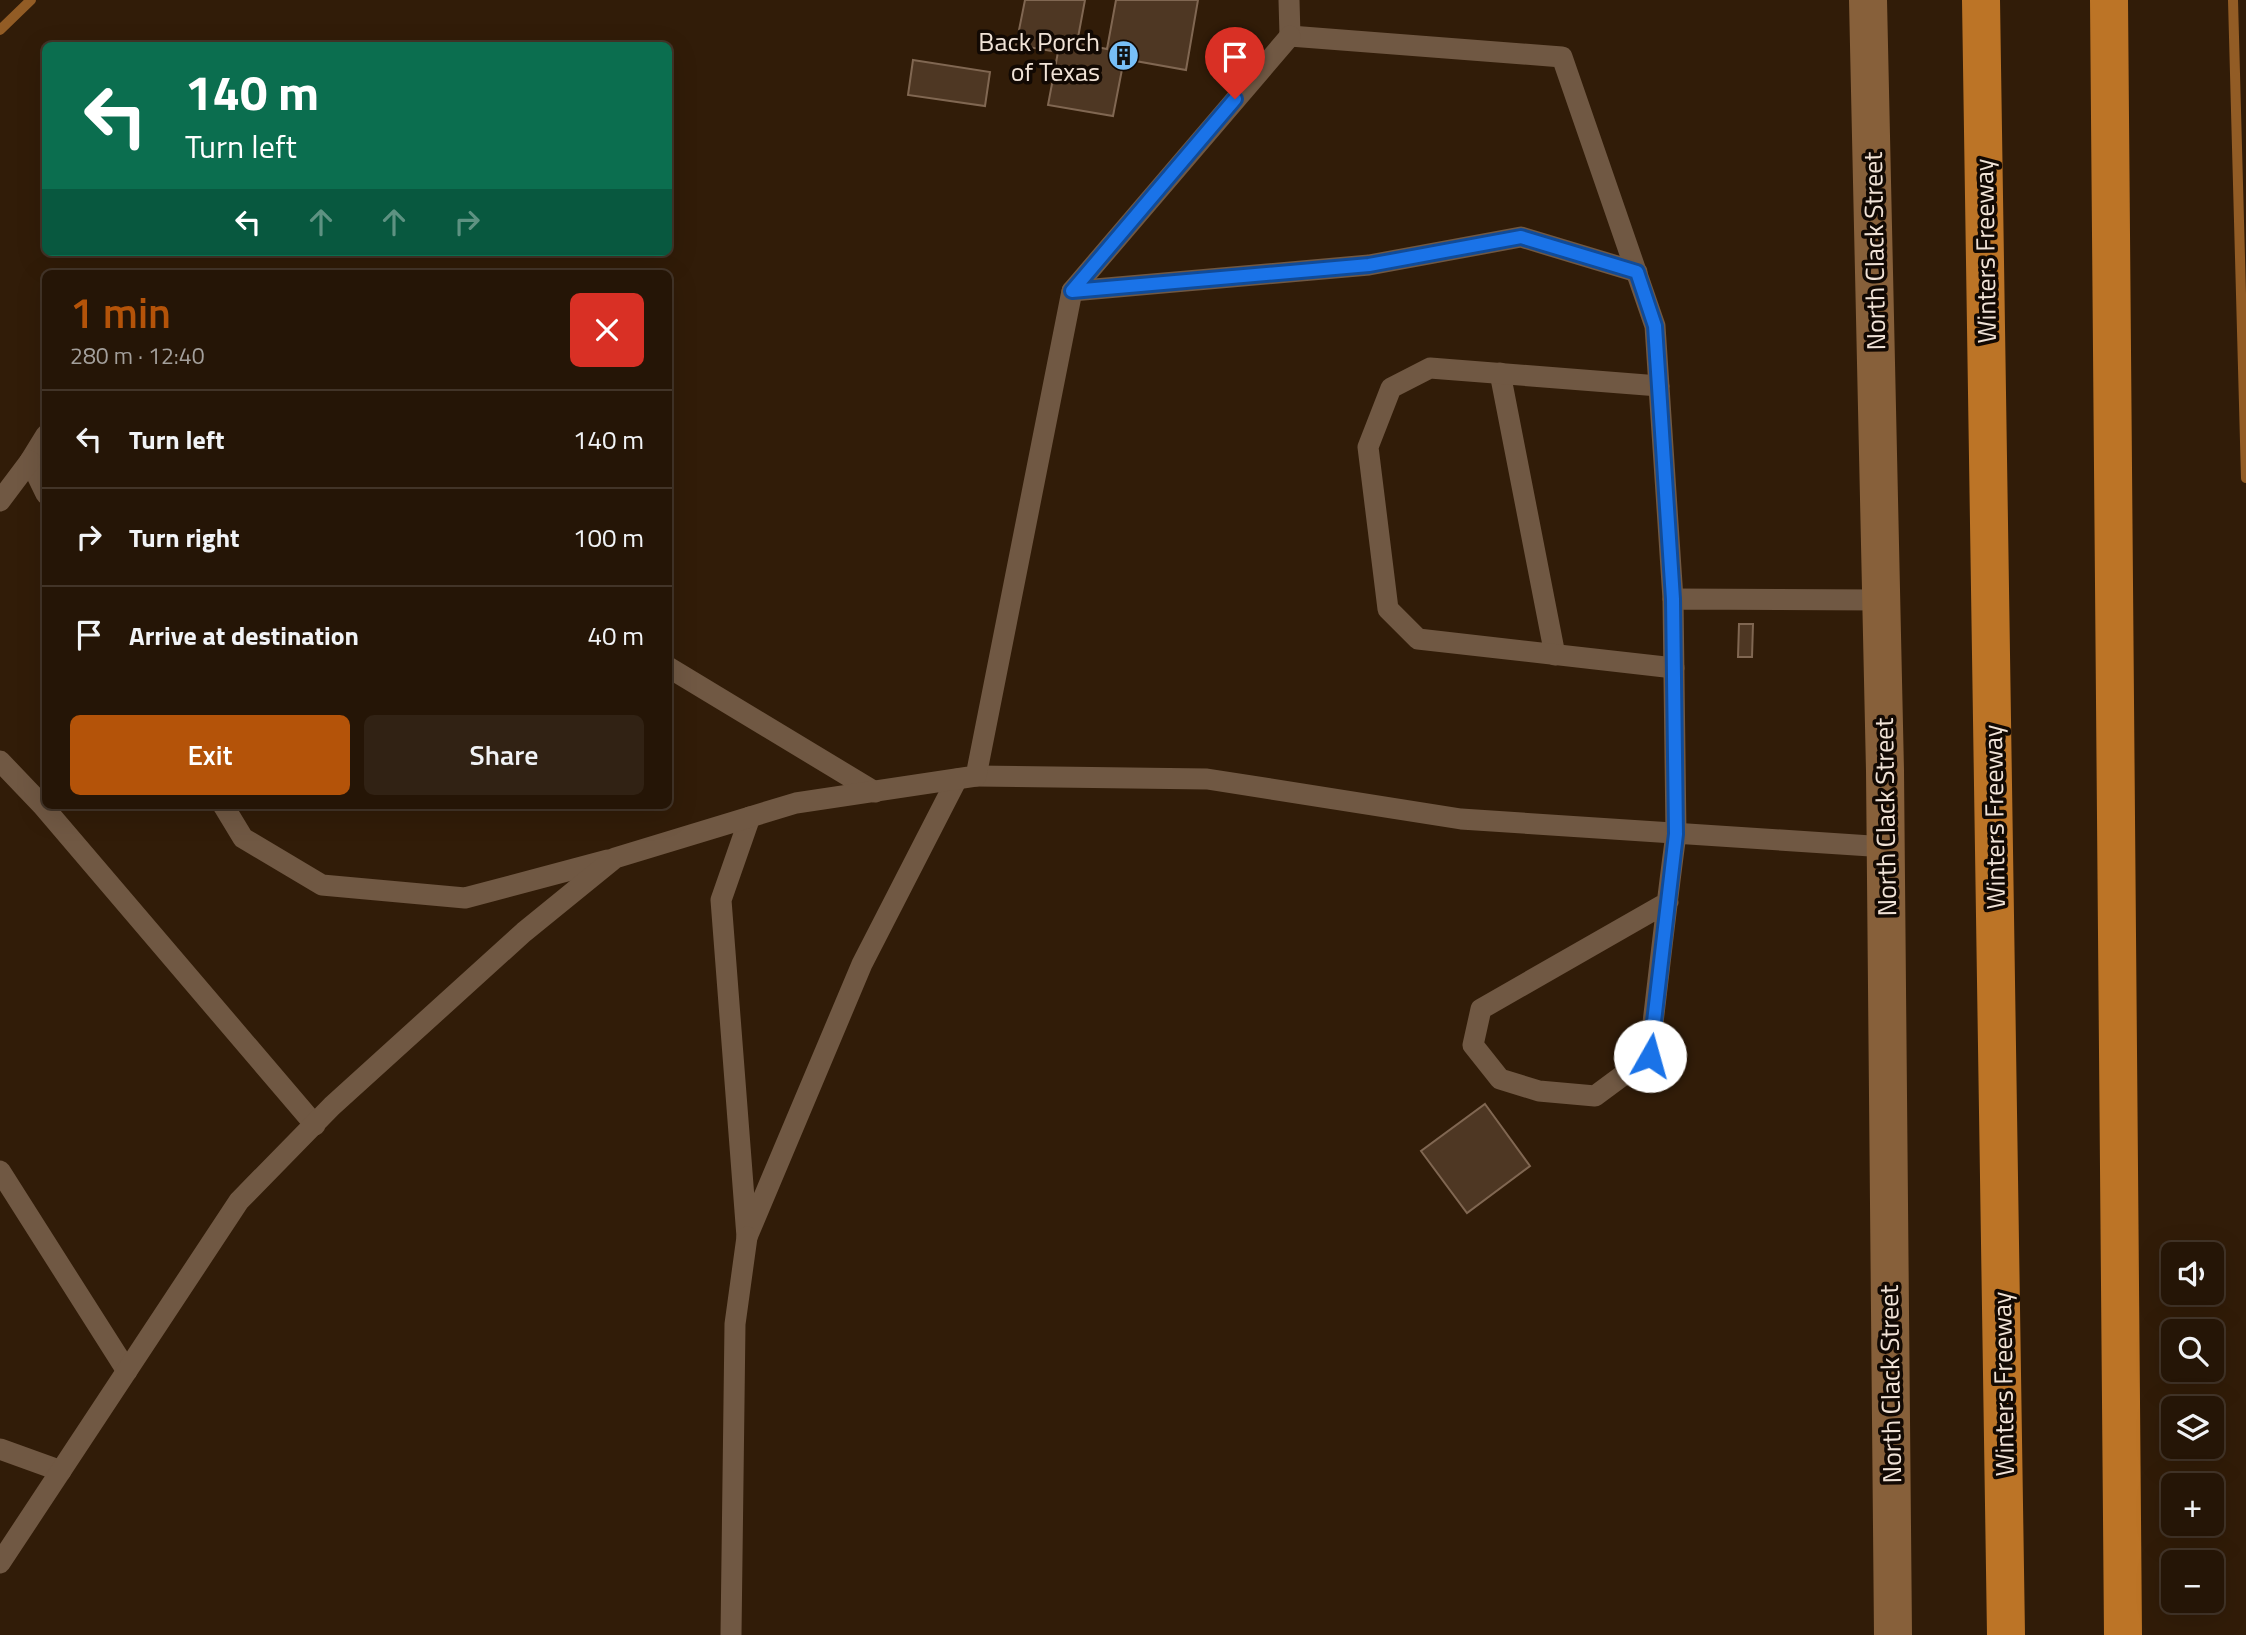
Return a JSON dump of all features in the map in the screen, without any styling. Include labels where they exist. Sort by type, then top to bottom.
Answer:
[{"type":"highway","name":"Winters Freeway","points":[[1981,0],[2006,1635]]},
{"type":"highway","points":[[2109,0],[2123,1635]]},
{"type":"highway","points":[[2119,1409],[2150,1635]]},
{"type":"main road","name":"North Clack Street","points":[[1868,0],[1886,847],[1893,1635]]},
{"type":"lane","points":[[747,1237],[862,964],[966,778],[1072,291],[1290,36],[1289,0]]},
{"type":"lane","points":[[1290,36],[1562,57],[1655,326],[1673,599],[1676,834],[1650,1056],[1595,1096],[1539,1091],[1500,1079],[1474,1045],[1481,1009],[1668,902]]},
{"type":"lane","points":[[1072,291],[1369,265],[1521,237],[1637,272]]},
{"type":"lane","points":[[1659,386],[1430,368],[1391,388],[1368,447],[1388,609],[1418,639],[1674,668]]},
{"type":"lane","points":[[1500,373],[1555,655]]},
{"type":"lane","points":[[0,500],[42,442]]},
{"type":"lane","points":[[30,461],[42,486]]},
{"type":"lane","points":[[1673,599],[1881,600]]},
{"type":"lane","points":[[672,669],[875,792]]},
{"type":"lane","points":[[0,761],[42,806]]},
{"type":"lane","points":[[225,809],[243,838],[322,884],[465,898],[615,858],[796,803],[966,778],[1207,779],[1461,819],[1886,847]]},
{"type":"lane","points":[[45,809],[315,1125]]},
{"type":"lane","points":[[731,1635],[735,1324],[747,1237],[721,900],[750,817]]},
{"type":"lane","points":[[0,1563],[239,1201],[315,1125],[524,932],[615,858]]},
{"type":"lane","points":[[0,1171],[127,1371]]},
{"type":"lane","points":[[0,1449],[61,1471]]},
{"type":"building","name":"Back Porch of Texas","points":[[1025,0],[1085,0],[1077,43],[1107,49],[1116,0],[1198,0],[1186,70],[1124,59],[1113,116],[1048,105],[1058,52],[1016,45]]},
{"type":"building","points":[[913,60],[990,72],[985,106],[908,95]]},
{"type":"building","points":[[1739,624],[1753,624],[1752,657],[1738,657]]},
{"type":"building","points":[[1485,1104],[1530,1166],[1467,1213],[1421,1151]]},
{"type":"waterway","points":[[0,30],[31,0]]},
{"type":"waterway","points":[[2233,0],[2246,478]]},
{"type":"place","name":"Back Porch of Texas","points":[[1123,56]]},
{"type":"route","points":[[1235,99],[1072,291],[1369,265],[1521,237],[1637,272],[1655,326],[1673,599],[1676,834],[1650,1056]]}]
